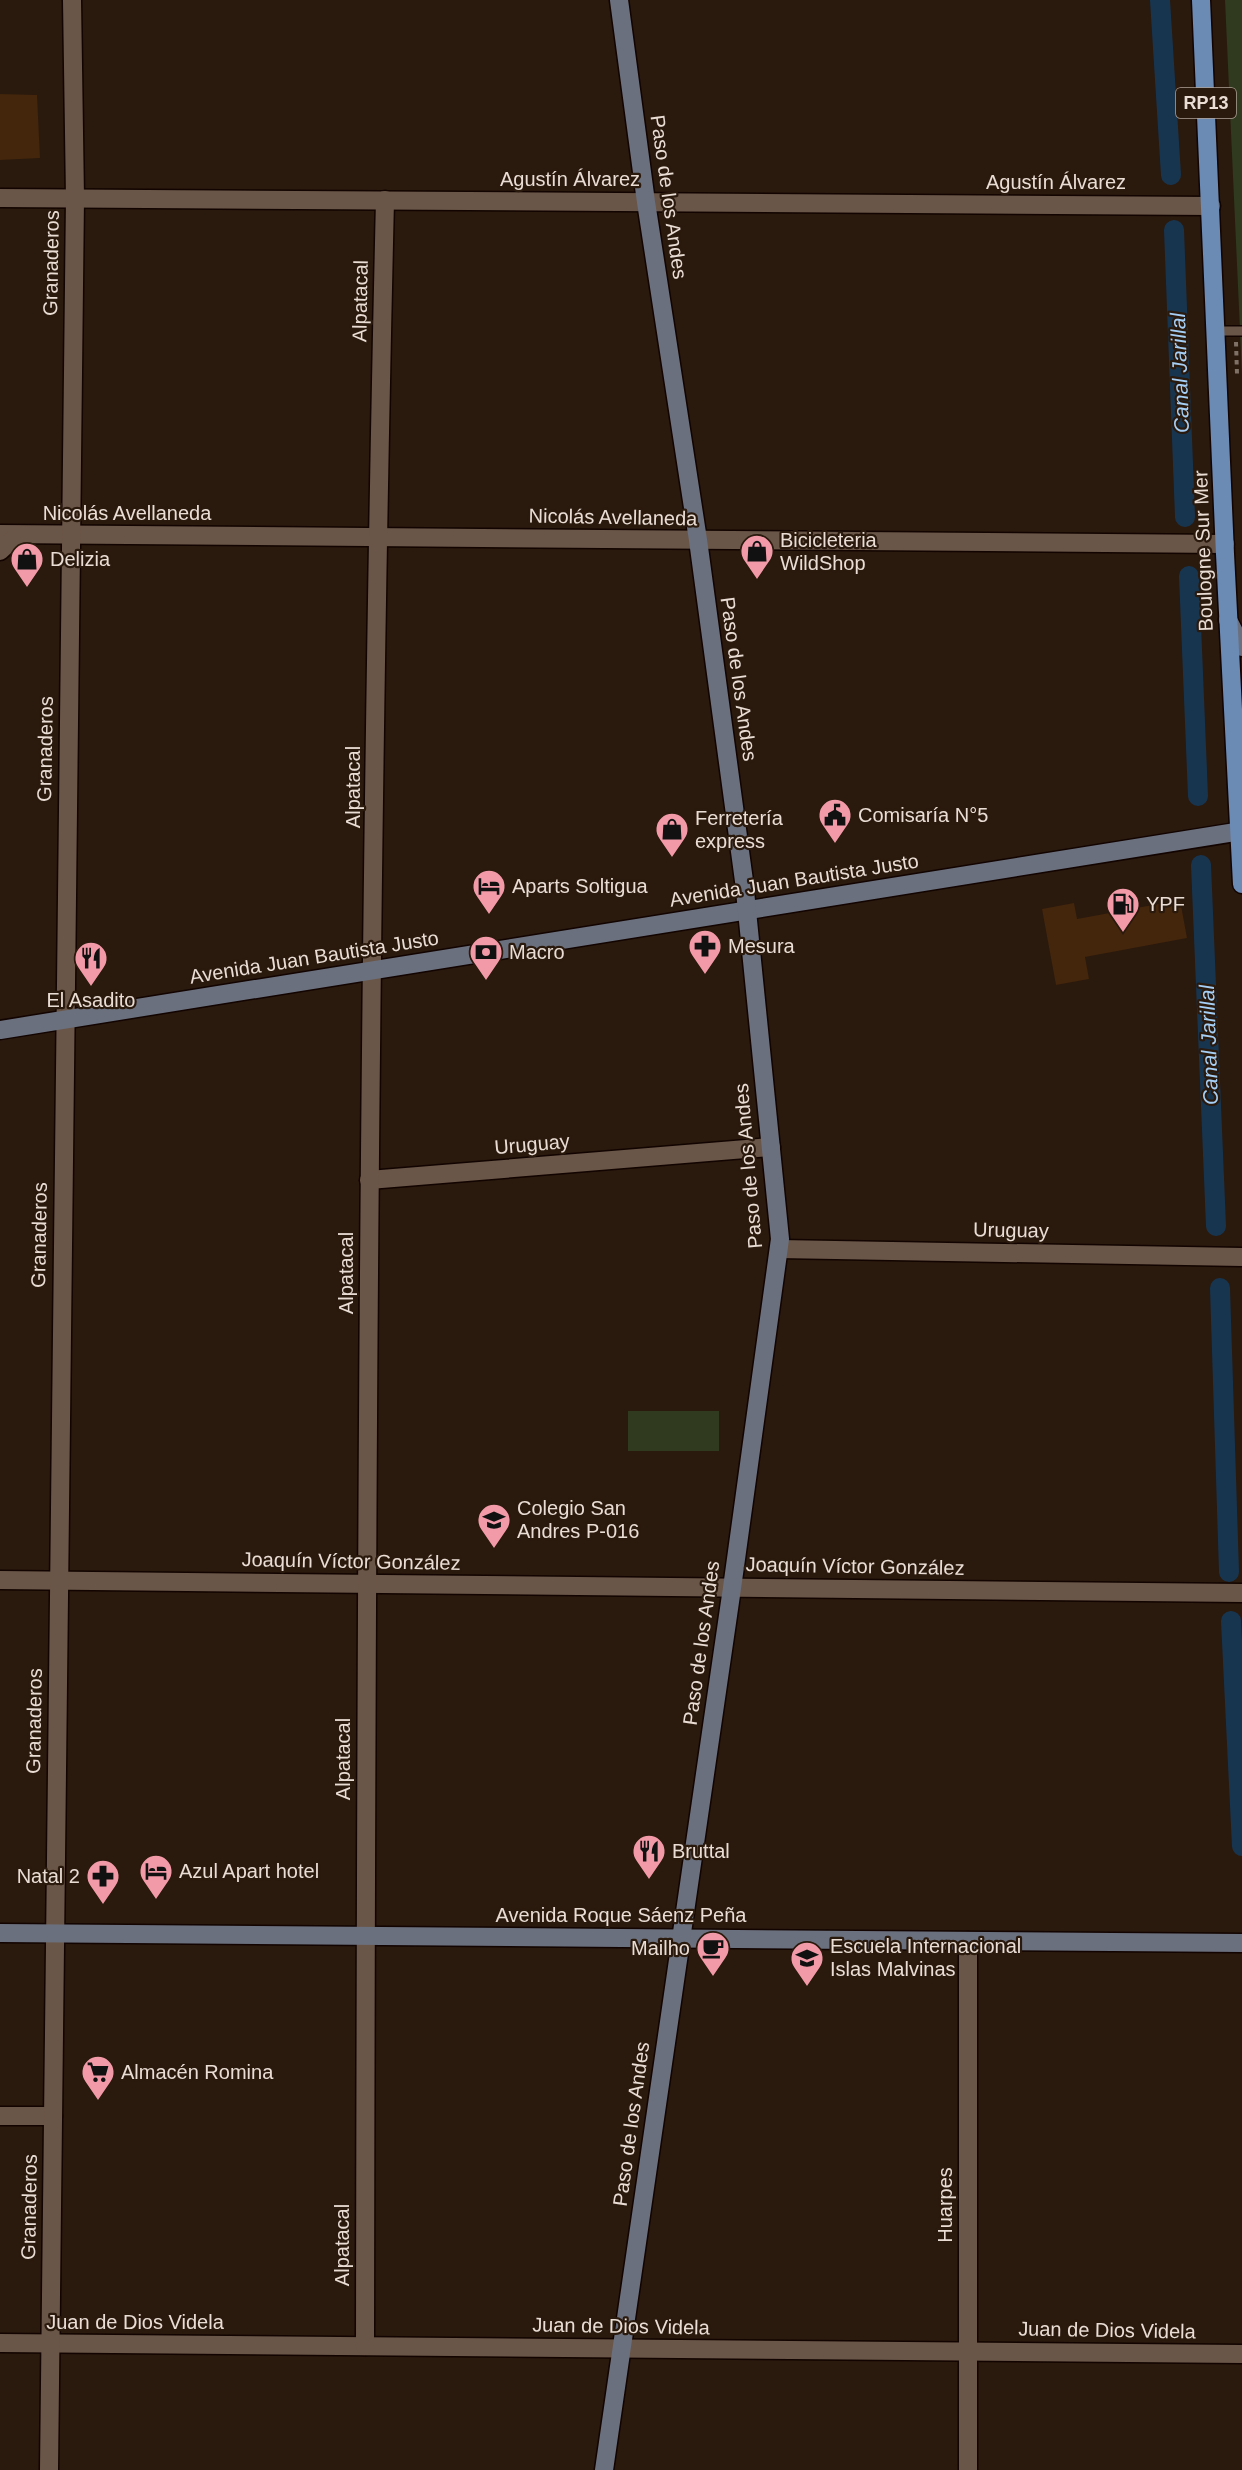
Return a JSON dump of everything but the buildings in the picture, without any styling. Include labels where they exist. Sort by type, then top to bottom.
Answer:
[{"type":"main road","name":"Boulogne Sur Mer","points":[[1201,0],[1242,884]]},
{"type":"street","name":"Granaderos","points":[[49,2470],[75,198],[72,0]]},
{"type":"street","name":"Paso de los Andes","points":[[604,2470],[779,1249],[747,910],[698,540],[646,202],[619,0]]},
{"type":"street","name":"Agustín Álvarez","points":[[0,198],[1211,206]]},
{"type":"street","name":"Alpatacal","points":[[365,2346],[369,1180],[374,970],[377,537],[385,200]]},
{"type":"street","name":"Nicolás Avellaneda","points":[[0,534],[1225,544]]},
{"type":"street","points":[[0,551],[11,540],[26,534]]},
{"type":"street","points":[[1228,620],[1242,647]]},
{"type":"street","name":"Avenida Juan Bautista Justo","points":[[0,1029],[1241,831]]},
{"type":"street","name":"Uruguay","points":[[369,1180],[771,1147]]},
{"type":"street","name":"Uruguay","points":[[779,1249],[1242,1257]]},
{"type":"street","name":"Joaquín Víctor González","points":[[0,1580],[1242,1593]]},
{"type":"street","name":"Avenida Roque Sáenz Peña","points":[[0,1933],[1242,1943]]},
{"type":"street","name":"Huarpes","points":[[968,1941],[968,2470]]},
{"type":"street","points":[[0,2116],[53,2116]]},
{"type":"street","name":"Juan de Dios Videla","points":[[0,2343],[1242,2354]]},
{"type":"lane","points":[[1216,331],[1242,331]]},
{"type":"green space","points":[[1225,0],[1242,0],[1242,375]]},
{"type":"green space","points":[[628,1411],[719,1411],[719,1451],[628,1451]]},
{"type":"waterway","name":"Canal Jarillal","points":[[1160,0],[1171,175]]},
{"type":"waterway","name":"Canal Jarillal","points":[[1174,230],[1185,517]]},
{"type":"waterway","name":"Canal Jarillal","points":[[1189,576],[1198,796]]},
{"type":"waterway","name":"Canal Jarillal","points":[[1201,865],[1216,1226]]},
{"type":"waterway","name":"Canal Jarillal","points":[[1220,1288],[1229,1572]]},
{"type":"waterway","name":"Canal Jarillal","points":[[1231,1621],[1242,1846]]},
{"type":"place","name":"Bicicleteria WildShop","points":[[757,580]]},
{"type":"place","name":"Delizia","points":[[27,588]]},
{"type":"place","name":"Comisaría N°5","points":[[835,844]]},
{"type":"place","name":"Ferretería express","points":[[672,858]]},
{"type":"place","name":"Aparts Soltigua","points":[[489,915]]},
{"type":"place","name":"YPF","points":[[1123,933]]},
{"type":"place","name":"Mesura","points":[[705,975]]},
{"type":"place","name":"Macro","points":[[486,981]]},
{"type":"place","name":"El Asadito","points":[[91,987]]},
{"type":"place","name":"Colegio San Andres P-016","points":[[494,1549]]},
{"type":"place","name":"Bruttal","points":[[649,1880]]},
{"type":"place","name":"Azul Apart hotel","points":[[156,1900]]},
{"type":"place","name":"Natal 2","points":[[103,1905]]},
{"type":"place","name":"Mailho","points":[[713,1977]]},
{"type":"place","name":"Escuela Internacional Islas Malvinas","points":[[807,1987]]},
{"type":"place","name":"Almacén Romina","points":[[98,2101]]}]
